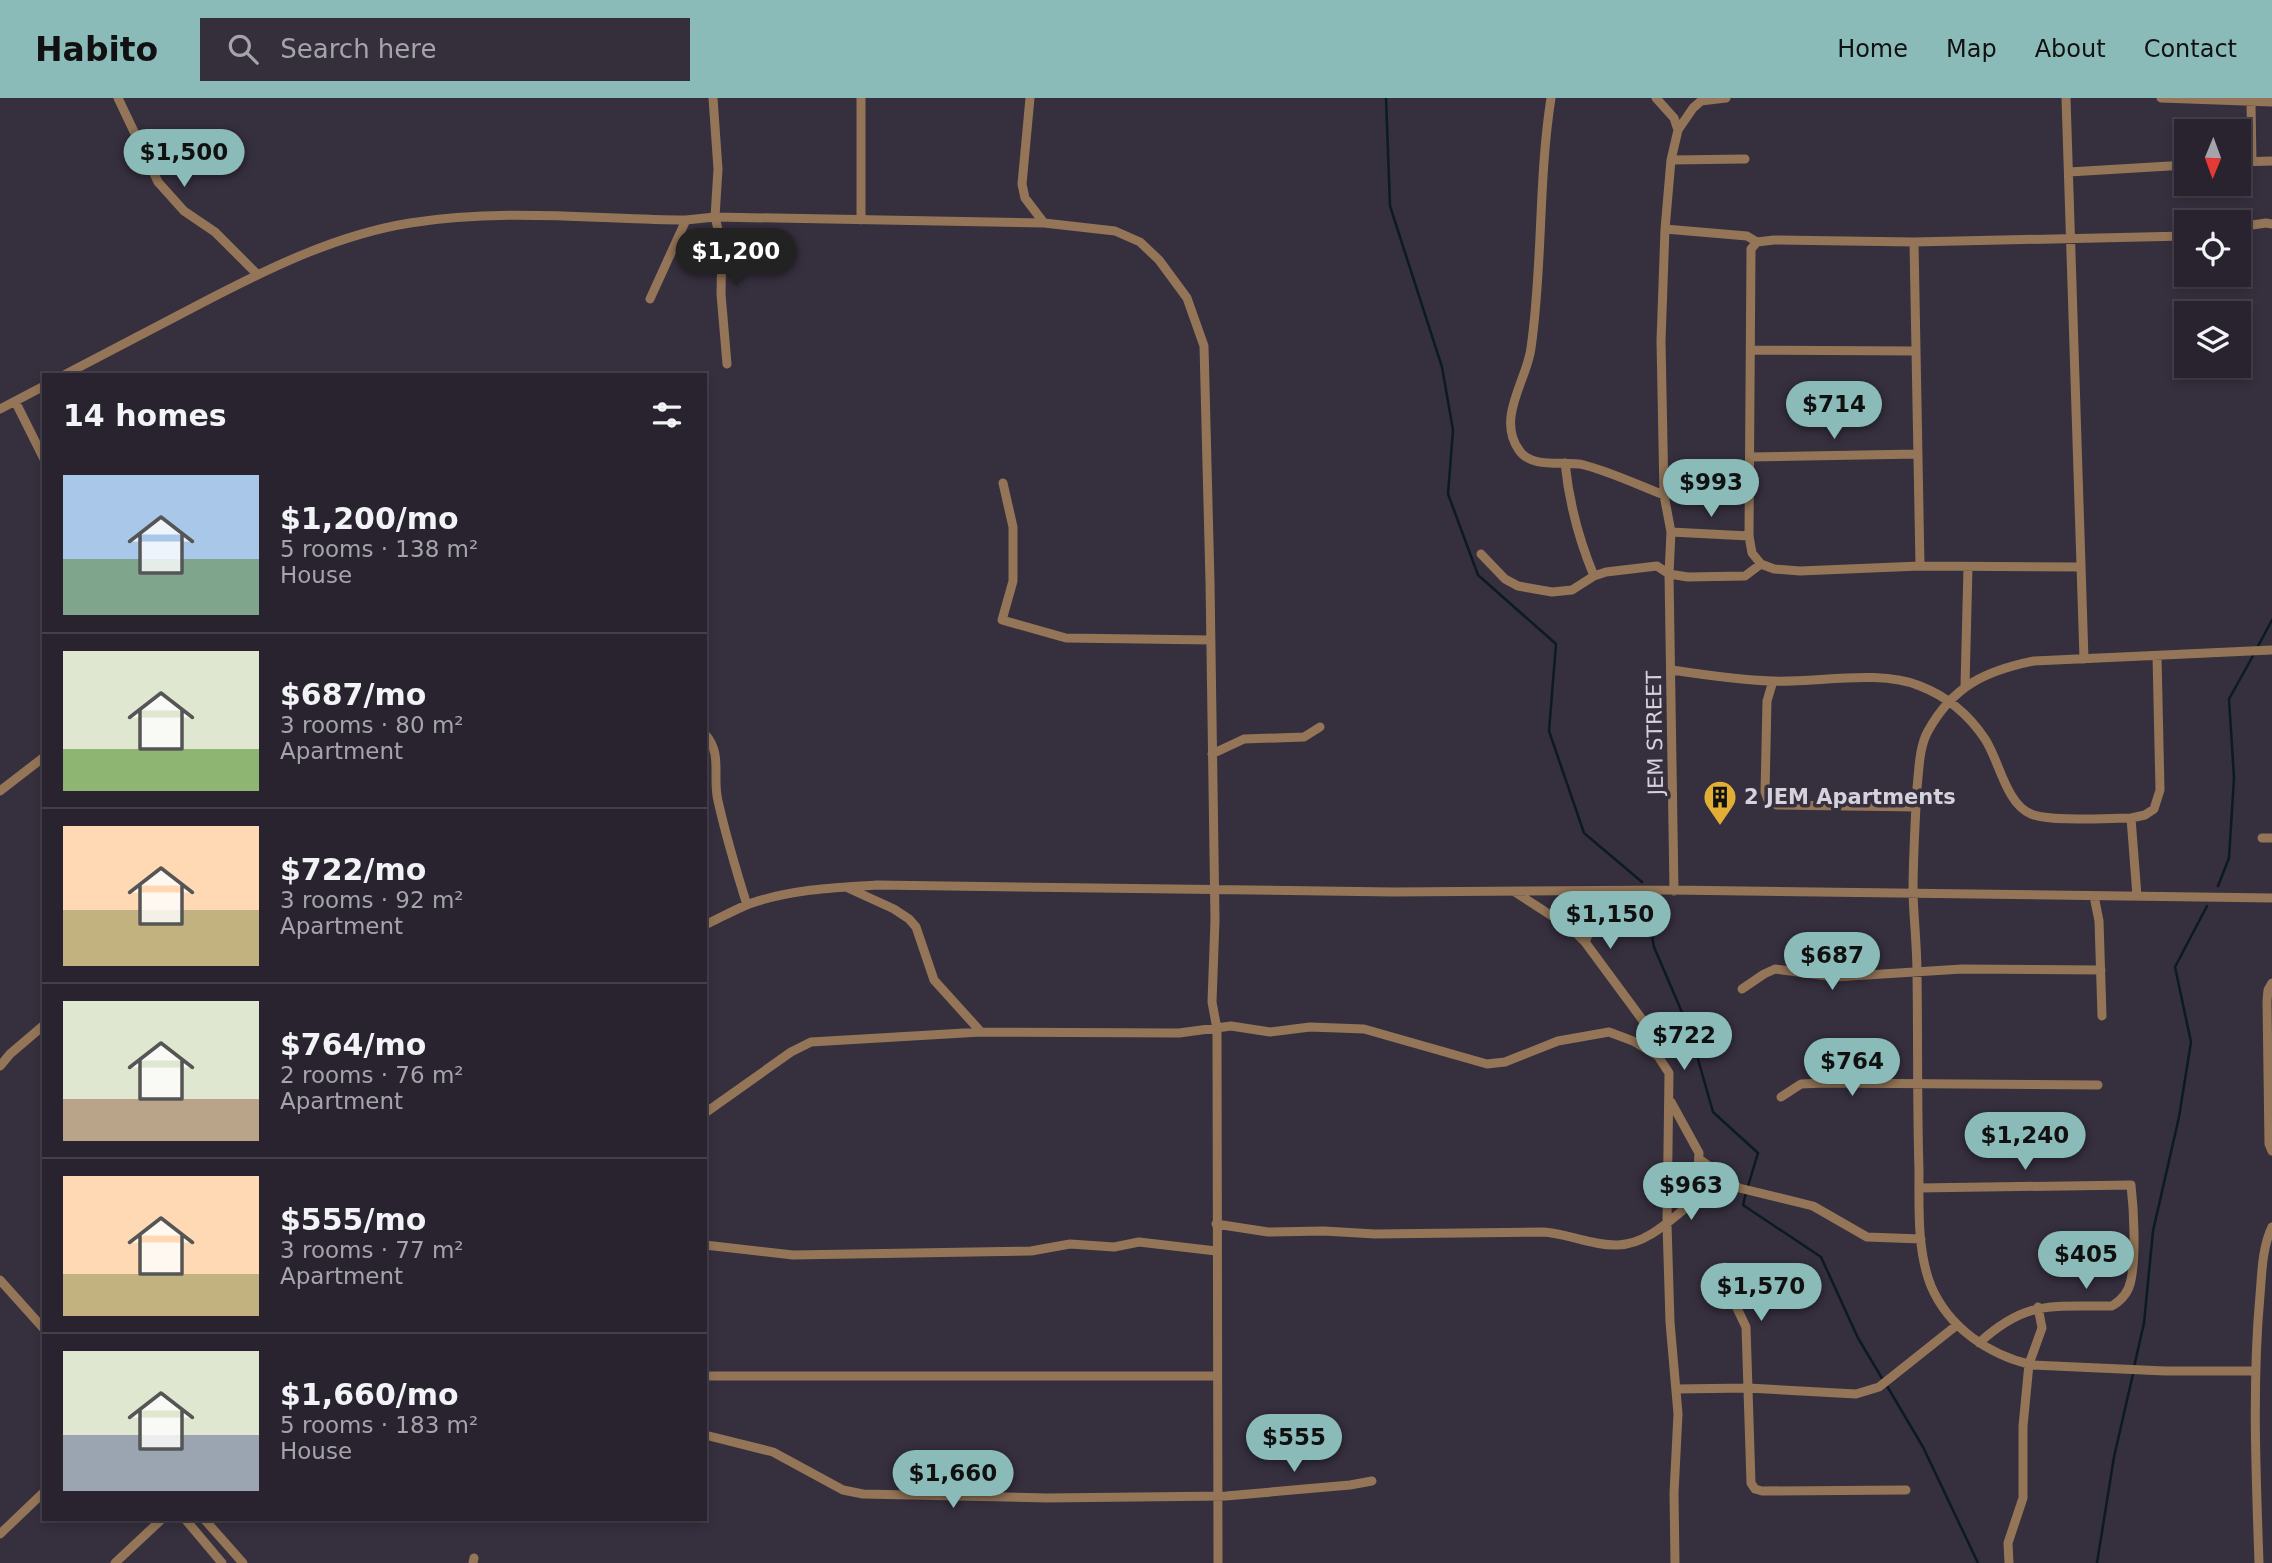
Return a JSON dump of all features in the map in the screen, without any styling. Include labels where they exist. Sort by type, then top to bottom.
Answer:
[{"type":"street","points":[[118,98],[158,181],[184,211],[215,232],[257,274]]},
{"type":"street","points":[[713,98],[718,169],[715,217],[722,246],[721,294],[727,364]]},
{"type":"street","points":[[861,98],[861,220]]},
{"type":"street","points":[[1030,98],[1022,184],[1026,198],[1045,223]]},
{"type":"street","points":[[1551,98],[1537,307],[1529,363],[1511,410],[1510,420],[1518,449],[1524,455],[1545,463],[1583,465],[1664,495]]},
{"type":"street","points":[[1656,98],[1674,118],[1678,130]]},
{"type":"street","points":[[1678,130],[1701,101],[1726,98]]},
{"type":"street","points":[[2066,98],[2084,659]]},
{"type":"street","points":[[2161,98],[2272,102]]},
{"type":"street","points":[[2250,103],[2252,162],[2272,161]]},
{"type":"street","name":"JEM STREET","points":[[1674,891],[1669,574],[1671,532],[1664,495],[1661,341],[1665,229],[1671,160],[1678,130]]},
{"type":"street","points":[[1671,160],[1745,159]]},
{"type":"street","points":[[2069,172],[2174,166]]},
{"type":"street","points":[[67,373],[257,274],[327,245],[409,223],[508,215],[686,220],[715,217],[1045,223],[1115,231],[1139,242],[1159,260],[1186,298],[1204,346],[1211,640],[1214,888],[1212,1002],[1217,1029],[1218,1563]]},
{"type":"street","points":[[650,299],[686,220]]},
{"type":"street","points":[[2251,225],[2272,224]]},
{"type":"street","points":[[1665,229],[1747,236],[1757,242],[1914,242],[2174,236]]},
{"type":"street","points":[[1757,242],[1751,249],[1749,536],[1752,553],[1762,564],[1774,569],[1800,571],[1920,566],[2080,567]]},
{"type":"street","points":[[1914,242],[1920,566]]},
{"type":"street","points":[[1751,350],[1916,351]]},
{"type":"street","points":[[0,409],[42,387]]},
{"type":"street","points":[[15,401],[42,455]]},
{"type":"street","points":[[1750,457],[1918,454]]},
{"type":"street","points":[[1565,463],[1567,488],[1580,538],[1594,576]]},
{"type":"street","points":[[1003,483],[1013,527],[1013,580],[1002,620],[1066,638],[1211,640]]},
{"type":"street","points":[[1671,532],[1749,536]]},
{"type":"street","points":[[1480,554],[1505,579],[1518,586],[1552,592],[1572,590],[1606,572],[1649,566],[1657,566],[1669,574],[1688,577],[1745,576],[1762,564]]},
{"type":"street","points":[[1965,687],[1968,567]]},
{"type":"street","points":[[2256,1371],[2165,1371],[2029,1364],[2003,1356],[1979,1343],[1957,1325],[1932,1289],[1921,1239],[1917,973],[1913,895],[1916,807],[1924,741],[1949,700],[1965,687],[2004,667],[2034,661],[2267,651]]},
{"type":"street","points":[[1672,670],[1706,676],[1773,681],[1901,679],[1949,700],[1986,740],[2014,800],[2026,812],[2034,816],[2050,817],[2132,818],[2154,809],[2160,790],[2157,656]]},
{"type":"street","points":[[1773,681],[1767,701],[1765,792],[1768,800],[1777,805],[1916,807]]},
{"type":"street","points":[[1212,754],[1244,739],[1304,737],[1320,727]]},
{"type":"street","points":[[707,736],[716,753],[716,794],[747,905]]},
{"type":"street","points":[[0,791],[42,759]]},
{"type":"street","points":[[2132,818],[2137,895]]},
{"type":"street","points":[[707,924],[747,905],[778,895],[877,885],[1394,892],[1674,891],[2272,898]]},
{"type":"street","points":[[845,887],[894,909],[909,919],[916,927],[934,980],[981,1032]]},
{"type":"street","points":[[1513,890],[1572,929],[1584,942],[1644,1022],[1658,1056],[1669,1073],[1667,1224],[1670,1322],[1676,1389],[1675,1563]]},
{"type":"street","points":[[1584,942],[1608,891]]},
{"type":"street","points":[[2094,896],[2099,920],[2102,1016]]},
{"type":"street","points":[[1742,989],[1775,970],[1835,977],[1962,970],[2101,970]]},
{"type":"street","points":[[2272,984],[2268,989],[2267,1001],[2269,1144],[2272,1151]]},
{"type":"street","points":[[0,1066],[42,1027]]},
{"type":"street","points":[[707,1112],[791,1052],[811,1042],[981,1032],[1179,1033],[1241,1027],[1270,1032],[1310,1027],[1364,1029],[1487,1064],[1505,1062],[1558,1041],[1609,1032],[1633,1041],[1658,1056]]},
{"type":"street","points":[[1781,1097],[1801,1084],[2098,1085]]},
{"type":"street","points":[[1670,1100],[1696,1146],[1699,1159],[1696,1198]]},
{"type":"street","points":[[1699,1159],[1728,1181],[1747,1190],[1813,1206],[1867,1237],[1921,1239]]},
{"type":"street","points":[[1216,1224],[1268,1232],[1395,1234],[1544,1231],[1600,1244],[1617,1245],[1639,1240],[1667,1224],[1696,1198],[1715,1185],[1728,1181]]},
{"type":"street","points":[[1919,1188],[2132,1185],[2134,1212],[2131,1281],[2122,1299],[2112,1306],[2038,1307],[2000,1324],[1979,1343]]},
{"type":"street","points":[[2259,1563],[2256,1371],[2265,1247],[2272,1227]]},
{"type":"street","points":[[707,1245],[793,1255],[1031,1251],[1070,1244],[1114,1247],[1139,1242],[1216,1251]]},
{"type":"street","points":[[1725,1267],[1735,1306],[1746,1327],[1751,1483],[1755,1489],[1906,1490]]},
{"type":"street","points":[[0,1280],[42,1327]]},
{"type":"street","points":[[2009,1563],[2008,1543],[2023,1498],[2023,1426],[2029,1364],[2042,1328],[2038,1307]]},
{"type":"street","points":[[1676,1389],[1748,1388],[1856,1394],[1868,1392],[1879,1387],[1957,1325]]},
{"type":"street","points":[[707,1376],[1217,1376]]},
{"type":"street","points":[[707,1436],[773,1452],[851,1493],[1047,1498],[1217,1495],[1372,1481]]},
{"type":"street","points":[[0,1534],[42,1494]]},
{"type":"street","points":[[115,1563],[160,1521]]},
{"type":"street","points":[[187,1521],[222,1563]]},
{"type":"street","points":[[206,1521],[243,1563]]},
{"type":"waterway","points":[[1386,98],[1390,206],[1442,367],[1453,430],[1448,494],[1478,575],[1556,644],[1549,731],[1584,833],[1642,882]]},
{"type":"waterway","points":[[2257,648],[2272,620]]},
{"type":"waterway","points":[[2218,886],[2229,858],[2234,778],[2229,699],[2254,654]]},
{"type":"waterway","points":[[1645,900],[1654,947],[1690,1031],[1713,1112],[1758,1153],[1748,1186]]},
{"type":"waterway","points":[[2134,1367],[2144,1323],[2153,1231],[2179,1117],[2191,1042],[2175,967],[2207,906]]},
{"type":"waterway","points":[[1746,1192],[1743,1205],[1821,1257],[1858,1338],[1883,1380]]},
{"type":"waterway","points":[[2097,1563],[2114,1457],[2133,1374]]},
{"type":"waterway","points":[[1887,1386],[1923,1447],[1978,1563]]},
{"type":"place","name":"2 JEM Apartments","points":[[1720,827]]}]
